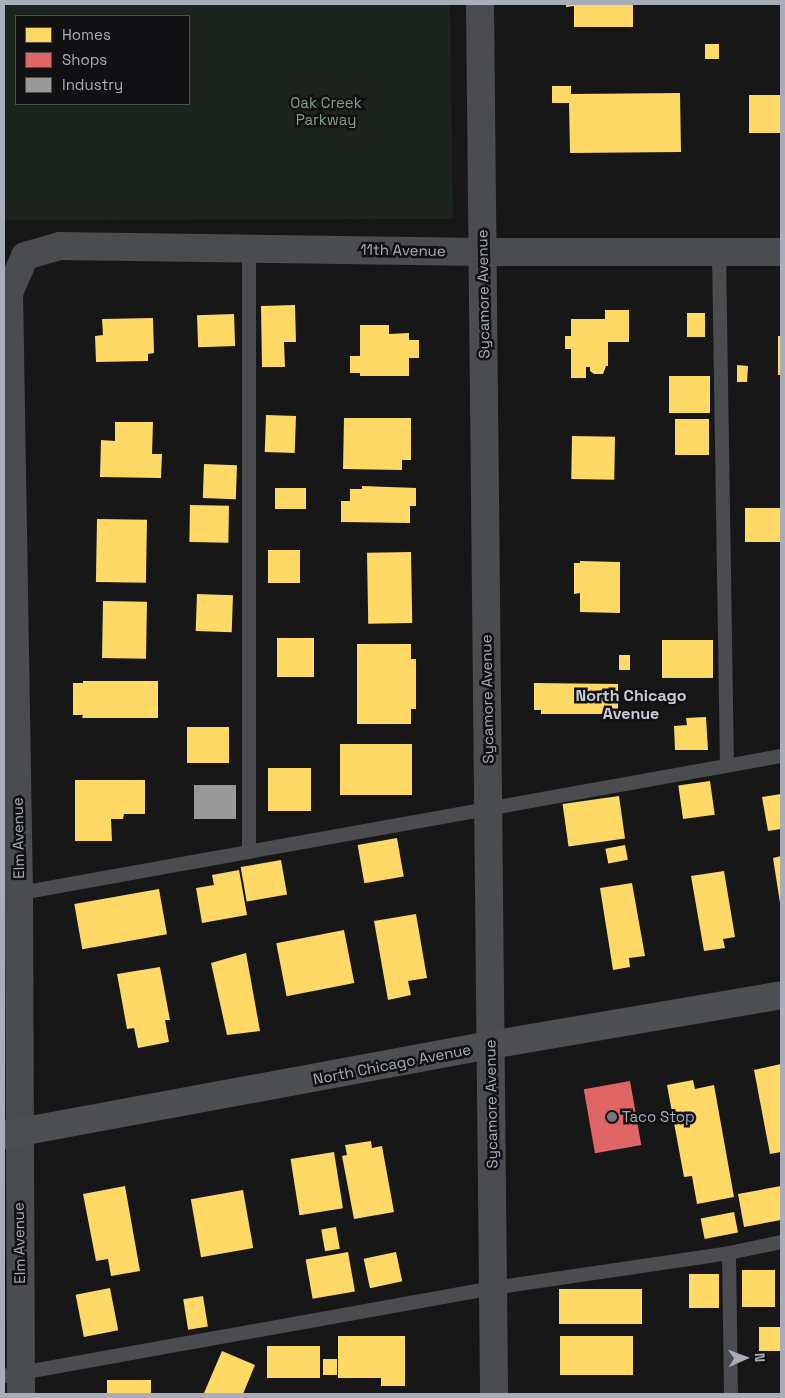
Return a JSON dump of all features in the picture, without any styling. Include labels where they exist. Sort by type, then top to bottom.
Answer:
[{"type":"main road","name":"North Chicago Avenue","points":[[11,1134],[490,1045],[781,995]]},
{"type":"street","name":"Sycamore Avenue","points":[[480,4],[494,1394]]},
{"type":"street","name":"11th Avenue","points":[[25,256],[59,246],[249,247],[483,252],[781,252]]},
{"type":"street","name":"Elm Avenue","points":[[15,1381],[11,1134],[10,293],[25,256]]},
{"type":"lane","points":[[249,247],[249,852]]},
{"type":"lane","points":[[719,252],[728,766]]},
{"type":"lane","points":[[11,895],[781,756]]},
{"type":"lane","points":[[15,1381],[493,1288],[729,1253],[781,1242]]},
{"type":"lane","points":[[729,1253],[731,1394]]},
{"type":"green space","name":"Oak Creek Parkway","points":[[4,4],[450,4],[453,219],[4,220]]},
{"type":"building: Homes","points":[[566,4],[633,4],[633,27],[574,27],[574,6],[566,7]]},
{"type":"building: Homes","points":[[705,44],[719,44],[719,59],[705,59]]},
{"type":"building: Homes","points":[[552,86],[571,86],[571,94],[680,93],[681,152],[570,153],[569,103],[552,103]]},
{"type":"building: Homes","points":[[749,95],[781,95],[781,133],[749,133]]},
{"type":"building: Homes","points":[[295,305],[296,342],[284,342],[285,367],[262,367],[261,306]]},
{"type":"building: Homes","points":[[605,310],[629,310],[629,342],[608,342],[608,366],[606,366],[603,374],[594,374],[590,371],[590,367],[586,367],[586,378],[571,378],[571,349],[565,349],[565,336],[571,336],[571,319],[605,319]]},
{"type":"building: Homes","points":[[687,313],[705,313],[705,337],[687,337]]},
{"type":"building: Homes","points":[[234,314],[235,346],[198,347],[197,315]]},
{"type":"building: Homes","points":[[153,318],[154,353],[148,354],[148,361],[96,362],[95,336],[103,335],[102,319]]},
{"type":"building: Homes","points":[[360,325],[389,325],[389,334],[409,333],[409,340],[419,340],[419,358],[409,358],[409,376],[360,376],[360,373],[350,373],[350,356],[360,356]]},
{"type":"building: Homes","points":[[778,336],[781,336],[781,375],[778,375]]},
{"type":"building: Homes","points":[[737,365],[748,366],[747,382],[737,382]]},
{"type":"building: Homes","points":[[669,376],[710,376],[710,413],[669,413]]},
{"type":"building: Homes","points":[[266,415],[296,416],[295,453],[265,452]]},
{"type":"building: Homes","points":[[344,418],[411,418],[411,460],[402,460],[402,470],[343,469]]},
{"type":"building: Homes","points":[[675,419],[709,419],[709,455],[675,455]]},
{"type":"building: Homes","points":[[115,422],[153,422],[152,454],[162,454],[161,478],[100,477],[101,440],[115,441]]},
{"type":"building: Homes","points":[[572,436],[615,437],[614,480],[571,479]]},
{"type":"building: Homes","points":[[204,464],[237,465],[236,499],[203,498]]},
{"type":"building: Homes","points":[[362,486],[416,488],[416,506],[410,506],[410,523],[341,522],[341,501],[350,501],[350,489],[362,489]]},
{"type":"building: Homes","points":[[275,488],[306,488],[306,509],[275,509]]},
{"type":"building: Homes","points":[[190,505],[229,506],[228,543],[189,542]]},
{"type":"building: Homes","points":[[745,508],[781,508],[781,542],[745,542]]},
{"type":"building: Homes","points":[[97,519],[147,520],[146,583],[96,582]]},
{"type":"building: Homes","points":[[268,550],[300,550],[300,583],[268,583]]},
{"type":"building: Homes","points":[[411,552],[412,623],[368,624],[367,553]]},
{"type":"building: Homes","points":[[580,561],[620,562],[620,613],[580,612],[580,593],[574,594],[574,563],[580,563]]},
{"type":"building: Homes","points":[[197,594],[233,595],[232,632],[196,631]]},
{"type":"building: Homes","points":[[103,601],[147,602],[146,659],[102,658]]},
{"type":"building: Homes","points":[[277,638],[314,638],[314,677],[277,677]]},
{"type":"building: Homes","points":[[662,640],[713,640],[713,678],[662,678]]},
{"type":"building: Homes","points":[[357,644],[411,644],[411,659],[416,659],[416,709],[411,709],[411,724],[357,724]]},
{"type":"building: Homes","points":[[619,655],[630,655],[630,670],[619,670]]},
{"type":"building: Homes","points":[[83,681],[158,681],[158,718],[82,718],[83,715],[73,715],[73,683],[83,683]]},
{"type":"building: Homes","points":[[534,683],[618,684],[618,714],[541,714],[541,710],[534,710]]},
{"type":"building: Homes","points":[[706,717],[708,750],[675,750],[674,726],[687,725],[686,718]]},
{"type":"building: Homes","points":[[187,727],[229,727],[229,763],[187,763]]},
{"type":"building: Homes","points":[[340,744],[412,744],[412,795],[340,795]]},
{"type":"building: Homes","points":[[268,768],[311,768],[311,811],[268,811]]},
{"type":"building: Homes","points":[[75,780],[145,780],[145,814],[124,814],[123,819],[111,819],[112,841],[75,841]]},
{"type":"building: Homes","points":[[710,781],[715,815],[683,819],[678,785]]},
{"type":"building: Homes","points":[[781,794],[781,829],[768,831],[762,797]]},
{"type":"building: Homes","points":[[619,796],[625,839],[569,847],[563,804]]},
{"type":"building: Homes","points":[[397,838],[404,876],[364,883],[358,845]]},
{"type":"building: Homes","points":[[625,845],[628,860],[608,864],[605,849]]},
{"type":"building: Homes","points":[[781,856],[781,903],[780,903],[773,858]]},
{"type":"building: Homes","points":[[281,860],[287,894],[247,902],[241,867]]},
{"type":"building: Homes","points":[[239,870],[247,915],[202,923],[196,888],[214,885],[212,875]]},
{"type":"building: Homes","points":[[724,871],[735,937],[723,939],[725,948],[704,951],[691,876]]},
{"type":"building: Homes","points":[[632,883],[645,956],[629,958],[630,967],[613,970],[600,888]]},
{"type":"building: Homes","points":[[159,889],[167,934],[82,949],[74,904]]},
{"type":"building: Homes","points":[[416,914],[427,978],[408,981],[411,995],[388,1000],[374,921]]},
{"type":"building: Homes","points":[[344,930],[354,983],[287,996],[276,943]]},
{"type":"building: Homes","points":[[246,953],[260,1031],[227,1035],[211,963]]},
{"type":"building: Homes","points":[[160,967],[170,1020],[165,1020],[169,1042],[138,1048],[134,1028],[127,1029],[117,974]]},
{"type":"building: Homes","points":[[781,1064],[781,1152],[770,1154],[754,1070]]},
{"type":"building: Homes","points":[[693,1080],[695,1089],[714,1085],[734,1197],[697,1204],[692,1176],[684,1177],[667,1085]]},
{"type":"building: Homes","points":[[371,1141],[372,1148],[382,1146],[394,1212],[354,1219],[342,1156],[347,1155],[345,1145]]},
{"type":"building: Homes","points":[[334,1152],[343,1208],[299,1215],[291,1159]]},
{"type":"building: Homes","points":[[125,1186],[140,1271],[111,1276],[108,1259],[96,1261],[83,1194]]},
{"type":"building: Homes","points":[[781,1186],[781,1220],[744,1227],[738,1194]]},
{"type":"building: Homes","points":[[243,1190],[253,1248],[201,1257],[191,1199]]},
{"type":"building: Homes","points":[[734,1212],[738,1233],[705,1239],[701,1218]]},
{"type":"building: Homes","points":[[336,1227],[340,1249],[325,1251],[321,1230]]},
{"type":"building: Homes","points":[[348,1252],[355,1291],[313,1299],[306,1259]]},
{"type":"building: Homes","points":[[396,1252],[402,1281],[370,1288],[364,1259]]},
{"type":"building: Homes","points":[[742,1270],[775,1270],[775,1307],[742,1307]]},
{"type":"building: Homes","points":[[689,1274],[719,1274],[719,1308],[689,1308]]},
{"type":"building: Homes","points":[[110,1288],[118,1330],[84,1337],[76,1295]]},
{"type":"building: Homes","points":[[559,1289],[642,1289],[642,1324],[559,1324]]},
{"type":"building: Homes","points":[[203,1296],[208,1327],[188,1330],[183,1299]]},
{"type":"building: Homes","points":[[759,1327],[781,1327],[781,1351],[759,1351]]},
{"type":"building: Homes","points":[[338,1336],[405,1336],[405,1386],[381,1386],[381,1378],[338,1378]]},
{"type":"building: Homes","points":[[560,1336],[633,1336],[633,1375],[560,1375]]},
{"type":"building: Homes","points":[[267,1346],[320,1346],[320,1378],[267,1378]]},
{"type":"building: Homes","points":[[222,1351],[255,1365],[243,1394],[204,1393]]},
{"type":"building: Homes","points":[[323,1359],[337,1359],[337,1375],[323,1375]]},
{"type":"building: Homes","points":[[107,1380],[151,1380],[151,1394],[107,1394]]},
{"type":"building: Shops","name":"Taco Stop","points":[[630,1081],[641,1145],[595,1153],[584,1089]]},
{"type":"building: Industry","points":[[194,785],[236,785],[236,819],[194,819]]},
{"type":"place","name":"Taco Stop","points":[[612,1117]]},
{"type":"district","name":"North Chicago Avenue","points":[[631,705]]}]
